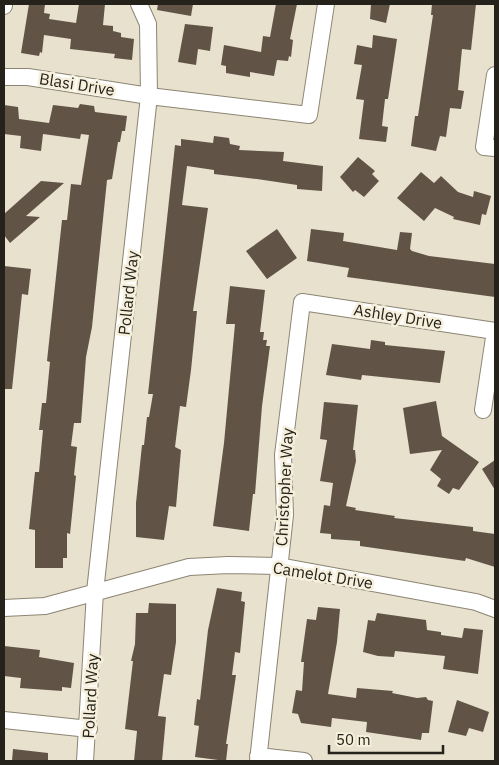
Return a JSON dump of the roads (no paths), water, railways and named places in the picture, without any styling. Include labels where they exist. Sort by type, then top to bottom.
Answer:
[{"type":"street","name":"Pollard Way","points":[[85,761],[89,729],[96,592],[149,96],[148,24],[139,4]]},
{"type":"street","points":[[149,96],[309,115],[326,4]]},
{"type":"street","points":[[489,148],[495,75]]},
{"type":"street","name":"Blasi Drive","points":[[4,78],[28,77],[149,96]]},
{"type":"street","name":"Ashley Drive","points":[[302,302],[495,331]]},
{"type":"street","name":"Christopher Way","points":[[258,759],[285,515],[283,455],[302,302]]},
{"type":"street","points":[[483,410],[495,331]]},
{"type":"street","name":"Camelot Drive","points":[[4,608],[45,606],[189,566],[279,566],[476,602],[495,608]]},
{"type":"street","points":[[4,720],[89,729]]},
{"type":"street","points":[[258,759],[304,761]]}]
